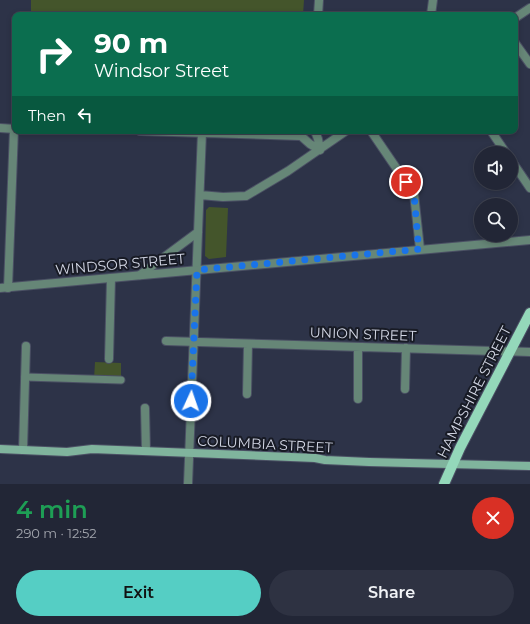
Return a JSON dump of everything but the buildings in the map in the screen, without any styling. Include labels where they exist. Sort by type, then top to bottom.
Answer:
[{"type":"main road","name":"HAMPSHIRE STREET","points":[[444,484],[530,314]]},
{"type":"main road","name":"COLUMBIA STREET","points":[[0,449],[71,452],[92,449],[316,458],[325,460],[369,462],[530,466]]},
{"type":"street","points":[[318,12],[319,0]]},
{"type":"street","points":[[431,12],[433,0]]},
{"type":"street","points":[[518,16],[530,8]]},
{"type":"street","points":[[518,47],[530,64]]},
{"type":"street","points":[[0,128],[12,129]]},
{"type":"street","points":[[4,288],[15,134]]},
{"type":"street","points":[[188,484],[202,134]]},
{"type":"street","points":[[252,134],[301,136],[320,150]]},
{"type":"street","points":[[316,134],[320,150]]},
{"type":"street","points":[[200,195],[223,197],[246,196],[288,171],[342,134]]},
{"type":"street","points":[[373,134],[414,194],[420,249]]},
{"type":"street","points":[[493,134],[501,146]]},
{"type":"street","points":[[518,170],[530,188]]},
{"type":"street","points":[[140,275],[198,232]]},
{"type":"street","name":"WINDSOR STREET","points":[[4,288],[530,240]]},
{"type":"street","points":[[109,359],[111,278]]},
{"type":"street","name":"UNION STREET","points":[[166,341],[530,352]]},
{"type":"street","points":[[247,394],[248,344]]},
{"type":"street","points":[[23,450],[26,346]]},
{"type":"street","points":[[358,347],[358,399]]},
{"type":"street","points":[[405,390],[406,348]]},
{"type":"street","points":[[24,377],[121,380]]},
{"type":"street","points":[[145,408],[146,451]]},
{"type":"green space","points":[[31,0],[304,0],[303,12],[31,12]]},
{"type":"green space","points":[[209,207],[228,208],[226,257],[209,259],[205,256],[206,210]]},
{"type":"green space","points":[[95,362],[121,363],[121,380],[94,379]]},
{"type":"route","points":[[191,401],[197,270],[420,249],[414,194],[406,182]]}]
